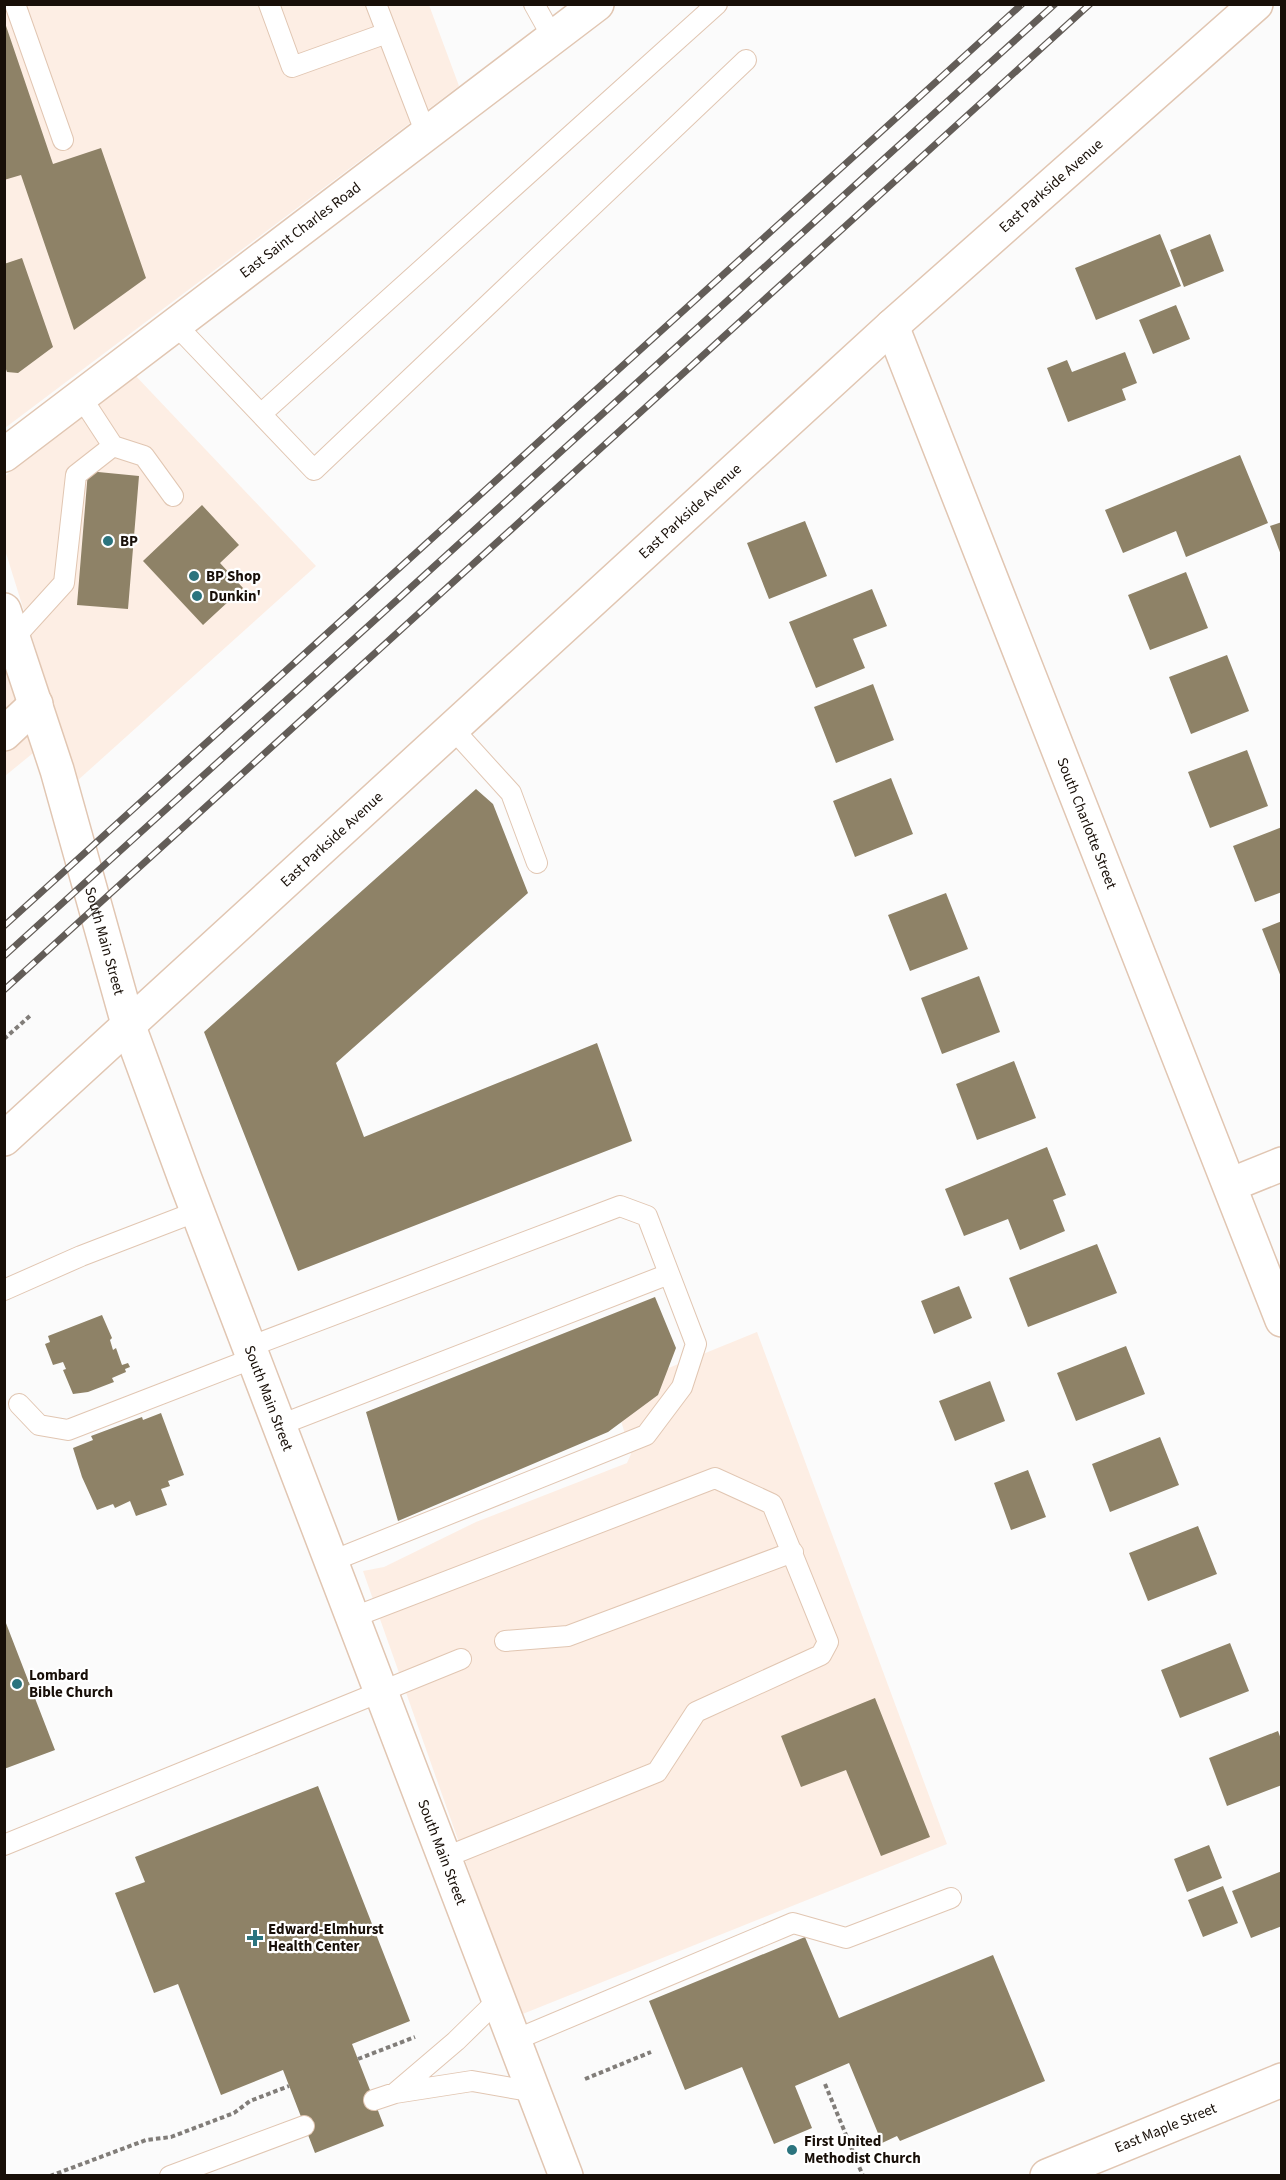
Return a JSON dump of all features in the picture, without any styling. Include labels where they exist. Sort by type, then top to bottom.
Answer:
[{"type":"street","name":"East Saint Charles Road","points":[[4,455],[597,4]]},
{"type":"street","name":"East Parkside Avenue","points":[[4,1139],[892,326],[1256,4]]},
{"type":"street","name":"South Charlotte Street","points":[[892,326],[1281,1320]]},
{"type":"street","name":"South Main Street","points":[[9,624],[36,704],[128,1024],[566,2175]]},
{"type":"street","points":[[4,734],[36,704]]},
{"type":"street","points":[[1230,1185],[1281,1164]]},
{"type":"street","name":"East Maple Street","points":[[1047,2175],[1281,2080]]},
{"type":"lane","points":[[15,4],[63,140]]},
{"type":"lane","points":[[269,4],[292,67],[387,33]]},
{"type":"lane","points":[[376,4],[426,134]]},
{"type":"lane","points":[[534,4],[553,38]]},
{"type":"lane","points":[[261,414],[717,4]]},
{"type":"lane","points":[[176,325],[314,470],[746,60]]},
{"type":"lane","points":[[81,397],[113,446],[144,456],[173,496]]},
{"type":"lane","points":[[9,624],[64,583],[76,475],[113,446]]},
{"type":"lane","points":[[452,728],[511,793],[537,863]]},
{"type":"lane","points":[[19,1404],[39,1425],[68,1430],[252,1352],[620,1206],[647,1216],[696,1344],[682,1387],[646,1435],[332,1562]]},
{"type":"lane","points":[[4,1290],[81,1256],[198,1211]]},
{"type":"lane","points":[[280,1425],[669,1274]]},
{"type":"lane","points":[[354,1617],[715,1478],[772,1504],[794,1552],[828,1642],[820,1655],[696,1712],[657,1772],[446,1857]]},
{"type":"lane","points":[[505,1641],[568,1636],[794,1552]]},
{"type":"lane","points":[[4,1845],[461,1659]]},
{"type":"lane","points":[[515,2040],[793,1923],[846,1938],[951,1898]]},
{"type":"lane","points":[[395,2092],[456,2041],[500,1998]]},
{"type":"lane","points":[[374,2100],[395,2092],[472,2081],[535,2092]]},
{"type":"lane","points":[[170,2175],[304,2126]]},
{"type":"path","points":[[4,1039],[31,1015]]},
{"type":"path","points":[[585,2079],[651,2052]]},
{"type":"path","points":[[825,2084],[863,2175]]},
{"type":"path","points":[[50,2175],[146,2140],[171,2137],[234,2113],[250,2101],[289,2086]]},
{"type":"shaded area","points":[[5,5],[429,5],[459,86],[5,428]]},
{"type":"shaded area","points":[[133,373],[316,566],[77,781],[5,550],[4,477]]},
{"type":"shaded area","points":[[4,646],[38,749],[5,776],[4,776]]},
{"type":"shaded area","points":[[757,1332],[947,1844],[520,2015],[363,1571],[384,1567],[476,1522],[627,1463],[631,1454],[612,1391]]},
{"type":"building","points":[[4,20],[53,164],[101,148],[146,278],[74,330],[21,175],[4,180]]},
{"type":"building","points":[[1160,234],[1181,286],[1096,320],[1075,268]]},
{"type":"building","points":[[1210,234],[1224,271],[1184,287],[1170,250]]},
{"type":"building","points":[[22,258],[53,347],[18,373],[7,372],[4,364],[4,264]]},
{"type":"building","points":[[1176,305],[1190,339],[1153,354],[1139,320]]},
{"type":"building","points":[[1125,352],[1137,383],[1122,389],[1126,400],[1068,422],[1047,368],[1067,360],[1072,372]]},
{"type":"building","points":[[1240,455],[1268,523],[1186,557],[1176,531],[1123,553],[1105,510]]},
{"type":"building","name":"BP","points":[[88,471],[139,476],[128,609],[77,605]]},
{"type":"building","name":"BP Shop","points":[[202,505],[239,545],[220,563],[243,588],[203,625],[143,561]]},
{"type":"building","points":[[805,521],[827,576],[769,599],[747,543]]},
{"type":"building","points":[[1282,522],[1282,555],[1281,555],[1270,526]]},
{"type":"building","points":[[1186,572],[1208,628],[1150,650],[1128,595]]},
{"type":"building","points":[[872,589],[887,626],[853,639],[865,668],[816,688],[789,622]]},
{"type":"building","points":[[1227,655],[1249,711],[1191,734],[1169,677]]},
{"type":"building","points":[[873,684],[894,740],[836,763],[814,707]]},
{"type":"building","points":[[1247,750],[1268,806],[1210,828],[1188,772]]},
{"type":"building","points":[[891,778],[913,834],[855,857],[833,801]]},
{"type":"building","points":[[476,789],[493,804],[528,893],[336,1063],[364,1137],[597,1043],[632,1141],[298,1271],[204,1032]]},
{"type":"building","points":[[1282,827],[1282,892],[1255,902],[1233,846]]},
{"type":"building","points":[[946,893],[968,949],[910,971],[888,915]]},
{"type":"building","points":[[1282,921],[1282,977],[1281,977],[1262,929]]},
{"type":"building","points":[[979,976],[1000,1032],[942,1054],[921,998]]},
{"type":"building","points":[[1014,1061],[1036,1118],[977,1140],[956,1084]]},
{"type":"building","points":[[1047,1147],[1066,1195],[1053,1200],[1065,1231],[1020,1250],[1008,1219],[964,1236],[945,1189]]},
{"type":"building","points":[[1097,1244],[1117,1293],[1028,1327],[1009,1278]]},
{"type":"building","points":[[959,1286],[972,1318],[934,1334],[921,1301]]},
{"type":"building","points":[[655,1297],[676,1348],[658,1395],[608,1432],[398,1521],[366,1412]]},
{"type":"building","points":[[102,1315],[112,1338],[110,1340],[113,1350],[116,1348],[122,1365],[128,1363],[130,1367],[125,1369],[126,1372],[112,1378],[114,1382],[88,1392],[73,1394],[63,1370],[66,1369],[63,1362],[53,1365],[45,1344],[50,1342],[48,1336]]},
{"type":"building","points":[[1126,1346],[1145,1394],[1076,1421],[1057,1373]]},
{"type":"building","points":[[990,1381],[1005,1421],[955,1441],[939,1401]]},
{"type":"building","points":[[161,1413],[184,1475],[168,1481],[170,1486],[161,1489],[167,1505],[136,1516],[130,1501],[115,1508],[113,1504],[97,1510],[82,1477],[73,1448],[93,1440],[91,1436],[142,1417],[143,1420]]},
{"type":"building","points":[[1160,1437],[1179,1485],[1110,1512],[1092,1464]]},
{"type":"building","points":[[1028,1470],[1046,1517],[1011,1530],[994,1483]]},
{"type":"building","points":[[1198,1526],[1217,1574],[1148,1601],[1129,1553]]},
{"type":"building","name":"Lombard Bible Church","points":[[4,1618],[55,1750],[4,1769]]},
{"type":"building","points":[[1230,1643],[1249,1691],[1180,1718],[1161,1670]]},
{"type":"building","points":[[875,1698],[930,1837],[881,1856],[846,1770],[801,1787],[781,1736]]},
{"type":"building","points":[[1278,1731],[1282,1742],[1282,1785],[1227,1806],[1209,1758]]},
{"type":"building","name":"Edward-Elmhurst Health Center","points":[[318,1786],[410,2021],[352,2044],[384,2126],[315,2153],[283,2070],[221,2095],[178,1984],[154,1993],[115,1893],[145,1882],[135,1857]]},
{"type":"building","points":[[1209,1845],[1222,1878],[1187,1892],[1174,1859]]},
{"type":"building","points":[[1282,1871],[1282,1926],[1251,1938],[1232,1891]]},
{"type":"building","points":[[1223,1886],[1238,1923],[1203,1937],[1188,1900]]},
{"type":"building","points":[[805,1937],[839,2018],[993,1955],[1045,2081],[900,2141],[897,2136],[882,2143],[849,2063],[795,2086],[812,2128],[774,2144],[742,2067],[685,2090],[649,2001]]},
{"type":"railway","points":[[4,926],[1022,4]]},
{"type":"railway","points":[[4,956],[1055,4]]},
{"type":"railway","points":[[4,990],[1090,4]]},
{"type":"place","name":"BP","points":[[108,541]]},
{"type":"place","name":"BP Shop","points":[[194,576]]},
{"type":"place","name":"Dunkin'","points":[[197,596]]},
{"type":"place","name":"Lombard Bible Church","points":[[17,1684]]},
{"type":"place","name":"Edward-Elmhurst Health Center","points":[[255,1938]]},
{"type":"place","name":"First United Methodist Church","points":[[792,2150]]}]
